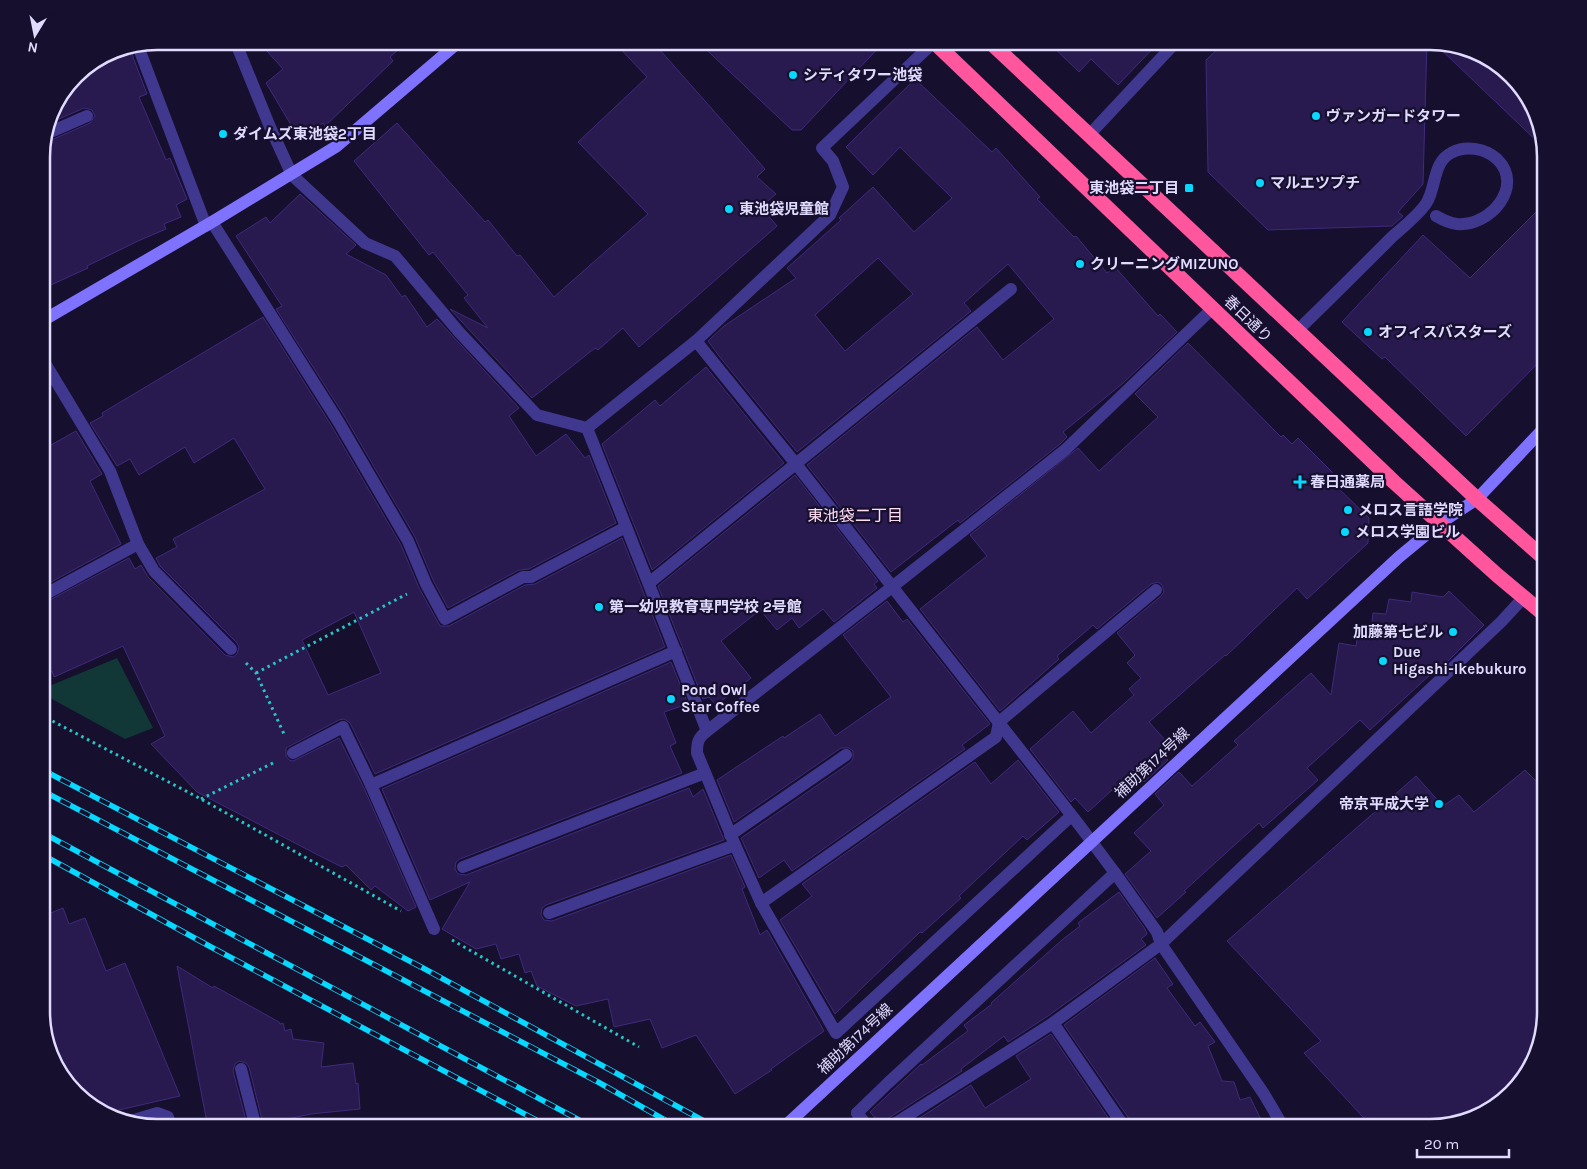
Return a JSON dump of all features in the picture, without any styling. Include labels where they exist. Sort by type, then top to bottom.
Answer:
[{"type":"highway","name":"春日通り","points":[[941,50],[1439,524],[1537,608]]},
{"type":"highway","name":"春日通り","points":[[999,50],[1477,499],[1537,552]]},
{"type":"street","points":[[239,50],[270,127],[292,174],[365,244],[395,256],[459,332],[537,415],[587,428]]},
{"type":"street","points":[[50,316],[338,146],[450,50]]},
{"type":"street","points":[[587,428],[696,341],[830,215],[843,187],[834,161],[822,148],[925,50]]},
{"type":"street","points":[[1089,135],[1169,50]]},
{"type":"street","points":[[141,54],[209,224],[343,429],[408,541],[426,584],[445,618],[523,577],[531,577],[626,527]]},
{"type":"street","points":[[54,131],[87,116]]},
{"type":"street","points":[[1298,330],[1427,203],[1442,160],[1449,153],[1458,150],[1477,149],[1498,160],[1506,172],[1506,185],[1502,202],[1492,213],[1469,223],[1458,224],[1436,216]]},
{"type":"street","points":[[649,583],[1011,289]]},
{"type":"street","points":[[1072,816],[836,1033],[761,903],[732,840],[697,753],[697,742],[699,737],[892,588],[1065,450],[1212,309]]},
{"type":"street","points":[[696,341],[796,464],[1092,841],[1157,932],[1161,944],[1264,1094],[1279,1119]]},
{"type":"street","points":[[50,371],[110,471],[138,544],[154,571],[231,649]]},
{"type":"street","points":[[587,428],[707,731]]},
{"type":"street","name":"補助第174号線","points":[[793,1119],[1392,564],[1439,524],[1477,499],[1537,436]]},
{"type":"street","points":[[50,592],[138,544]]},
{"type":"street","points":[[761,903],[996,737],[999,722],[1156,590]]},
{"type":"street","points":[[902,1119],[1052,1023],[1161,944],[1502,622],[1524,597]]},
{"type":"street","points":[[371,785],[676,651]]},
{"type":"street","points":[[293,753],[343,727],[371,785],[434,929]]},
{"type":"street","points":[[549,913],[732,840],[846,755]]},
{"type":"street","points":[[463,867],[705,772]]},
{"type":"street","points":[[862,1119],[857,1113],[1115,873]]},
{"type":"street","points":[[1052,1023],[1119,1119]]},
{"type":"street","points":[[241,1068],[254,1119]]},
{"type":"street","points":[[141,1118],[157,1113],[168,1117],[169,1119]]},
{"type":"path","points":[[256,673],[426,584]]},
{"type":"path","points":[[201,799],[293,753],[256,673],[231,649]]},
{"type":"path","points":[[50,719],[201,799],[434,929],[639,1047]]},
{"type":"green space","points":[[117,658],[153,728],[125,739],[50,698],[50,686]]},
{"type":"building","points":[[266,50],[398,50],[390,57],[393,61],[325,126],[323,123],[300,140],[266,83],[283,69]]},
{"type":"building","points":[[622,50],[660,50],[765,169],[757,177],[776,194],[761,207],[777,226],[639,347],[623,328],[598,350],[595,348],[532,398],[450,309],[488,328],[464,298],[468,295],[433,252],[429,255],[354,161],[397,123],[485,222],[488,220],[517,256],[520,255],[554,297],[648,214],[578,142],[647,77]]},
{"type":"building","name":"シティタワー池袋","points":[[707,50],[877,50],[801,130],[792,130]]},
{"type":"building","points":[[1056,50],[1151,50],[1118,85],[1091,59],[1079,72]]},
{"type":"building","name":"ヴァンガードタワー","points":[[1217,50],[1427,50],[1423,184],[1398,212],[1403,216],[1392,226],[1268,230],[1208,172],[1206,60]]},
{"type":"building","points":[[1442,51],[1477,61],[1506,81],[1526,110],[1536,140]]},
{"type":"building","points":[[132,53],[147,94],[139,97],[166,160],[170,158],[187,199],[176,205],[181,217],[164,224],[166,229],[50,285],[51,140],[90,123],[95,116],[92,110],[84,108],[57,120],[68,98],[81,81],[110,61]]},
{"type":"building","points":[[915,79],[992,152],[996,148],[1040,197],[1037,199],[1074,237],[1076,236],[1107,273],[1115,267],[1158,316],[1160,314],[1177,332],[1122,384],[1063,432],[1067,437],[1060,444],[960,523],[958,520],[891,572],[807,465],[977,327],[1003,360],[1054,319],[1008,264],[964,303],[971,311],[797,452],[708,341],[724,326],[796,278],[787,268],[841,220],[839,218],[873,187],[914,232],[952,198],[900,147],[873,175],[846,147]],"holes":[[[878,258],[913,294],[845,351],[815,315]]]},
{"type":"building","points":[[300,194],[356,245],[346,254],[386,275],[402,297],[405,295],[427,327],[437,319],[519,408],[509,416],[536,456],[566,434],[585,458],[589,455],[616,523],[529,569],[519,570],[448,608],[433,580],[415,537],[345,417],[276,309],[282,306],[236,236],[266,217],[270,223]]},
{"type":"building","points":[[1537,211],[1537,364],[1466,436],[1385,357],[1382,359],[1342,322],[1423,235],[1470,278]]},
{"type":"building","points":[[263,317],[331,425],[401,545],[419,588],[440,626],[449,626],[525,585],[535,584],[622,538],[665,647],[375,774],[350,723],[344,719],[286,748],[286,756],[289,760],[293,761],[339,738],[364,788],[416,907],[408,911],[375,886],[371,890],[346,865],[342,867],[197,792],[151,744],[165,736],[123,646],[54,677],[52,671],[50,672],[50,600],[129,558],[135,569],[141,565],[148,577],[225,655],[233,657],[237,654],[239,647],[160,566],[156,558],[177,547],[173,539],[265,489],[234,438],[194,463],[185,447],[139,475],[130,459],[117,466],[90,423],[103,416],[102,413]],"holes":[[[354,612],[381,673],[328,695],[302,640]]]},
{"type":"building","points":[[1188,343],[1281,437],[1283,435],[1292,444],[1298,438],[1339,479],[1334,484],[1369,518],[1368,543],[1307,599],[1297,588],[1226,656],[1149,722],[1166,741],[1157,749],[1168,760],[1144,782],[1134,770],[1088,812],[1075,798],[1071,802],[1030,749],[1073,711],[1091,733],[1134,695],[1129,689],[1141,678],[1127,663],[1135,655],[1117,633],[1161,596],[1164,592],[1162,585],[1158,582],[1151,584],[1097,629],[1093,625],[1057,656],[1059,659],[1000,711],[920,609],[987,556],[970,535],[1078,448],[1099,471],[1158,417],[1135,394]]},
{"type":"building","points":[[706,367],[784,463],[652,570],[602,444],[655,400],[660,406]]},
{"type":"building","points":[[76,431],[102,474],[90,481],[121,544],[50,583],[50,446]]},
{"type":"building","points":[[795,475],[878,581],[874,584],[877,588],[834,622],[823,609],[799,628],[792,618],[777,630],[760,610],[721,641],[751,678],[716,705],[709,697],[703,699],[658,586]]},
{"type":"building","points":[[1449,591],[1484,625],[1446,663],[1444,662],[1370,730],[1360,720],[1307,768],[1318,780],[1263,828],[1259,823],[1157,918],[1125,874],[1151,851],[1134,833],[1164,805],[1155,794],[1179,772],[1192,786],[1238,745],[1234,741],[1311,673],[1331,695],[1339,643],[1356,646],[1359,627],[1371,630],[1373,613],[1386,614],[1389,599],[1411,602],[1412,592],[1443,597]]},
{"type":"building","points":[[887,601],[903,622],[907,619],[990,724],[962,745],[965,749],[792,871],[784,860],[759,878],[741,838],[851,762],[853,751],[849,748],[841,748],[734,822],[717,780],[820,714],[835,736],[891,697],[843,635]]},
{"type":"building","points":[[671,662],[688,704],[664,712],[676,743],[670,746],[682,773],[460,859],[456,862],[455,869],[458,874],[466,875],[689,788],[693,797],[703,789],[724,840],[546,905],[542,908],[541,915],[544,920],[552,921],[731,855],[745,887],[742,889],[760,935],[767,930],[824,1031],[772,1070],[735,1094],[696,1035],[662,1048],[650,1019],[614,1027],[608,999],[576,1006],[537,986],[531,971],[525,973],[519,954],[501,959],[496,944],[476,949],[442,929],[470,882],[430,900],[382,789]]},
{"type":"building","points":[[1018,760],[1059,812],[1027,840],[1023,836],[959,896],[961,898],[922,933],[920,932],[835,1014],[780,920],[812,896],[802,884],[975,762],[991,784]]},
{"type":"building","name":"帝京平成大学","points":[[1525,770],[1537,782],[1537,1019],[1531,1046],[1519,1071],[1506,1088],[1477,1108],[1444,1118],[1365,1119],[1304,1053],[1321,1041],[1227,941],[1416,776],[1443,806],[1459,795],[1474,812]]},
{"type":"building","points":[[1119,892],[1145,929],[1147,934],[1141,939],[1146,945],[1048,1016],[1008,1042],[1004,1036],[961,1069],[962,1071],[887,1119],[876,1119],[870,1112],[921,1064],[968,1031],[964,1025],[992,1004],[1080,926],[1078,923]]},
{"type":"building","points":[[63,908],[69,924],[85,918],[106,971],[125,963],[180,1096],[117,1111],[86,1092],[64,1066],[52,1033],[50,1019],[50,913]]},
{"type":"building","points":[[1155,958],[1173,984],[1167,988],[1195,1026],[1200,1022],[1215,1042],[1208,1046],[1222,1081],[1234,1082],[1240,1100],[1250,1097],[1261,1119],[1129,1119],[1064,1025]]},
{"type":"building","points":[[177,966],[213,988],[214,986],[280,1024],[283,1023],[285,1031],[291,1029],[293,1039],[324,1043],[321,1067],[353,1063],[356,1084],[358,1083],[360,1109],[311,1114],[287,1119],[262,1119],[249,1067],[246,1063],[239,1061],[235,1064],[233,1071],[246,1119],[206,1119]]},
{"type":"building","points":[[1051,1034],[1109,1119],[918,1119],[971,1085],[985,1108],[1031,1079],[1016,1056]]},
{"type":"railway","points":[[50,774],[423,968],[700,1119]]},
{"type":"railway","points":[[50,795],[598,1082],[663,1119]]},
{"type":"railway","points":[[50,837],[577,1119]]},
{"type":"railway","points":[[50,859],[534,1119]]},
{"type":"place","name":"シティタワー池袋","points":[[793,75]]},
{"type":"place","name":"ヴァンガードタワー","points":[[1316,116]]},
{"type":"place","name":"ダイムズ東池袋2丁目","points":[[223,134]]},
{"type":"place","name":"マルエツプチ","points":[[1260,183]]},
{"type":"place","name":"東池袋二丁目","points":[[1189,188]]},
{"type":"place","name":"東池袋児童館","points":[[729,209]]},
{"type":"place","name":"クリーニングMIZUNO","points":[[1080,264]]},
{"type":"place","name":"オフィスバスターズ","points":[[1368,332]]},
{"type":"place","name":"春日通薬局","points":[[1300,482]]},
{"type":"place","name":"メロス言語学院","points":[[1348,510]]},
{"type":"place","name":"メロス学園ビル","points":[[1345,532]]},
{"type":"place","name":"第一幼児教育専門学校 2号館","points":[[599,607]]},
{"type":"place","name":"加藤第七ビル","points":[[1453,632]]},
{"type":"place","name":"Due Higashi-Ikebukuro","points":[[1383,661]]},
{"type":"place","name":"Pond Owl Star Coffee","points":[[671,699]]},
{"type":"place","name":"帝京平成大学","points":[[1439,804]]},
{"type":"district","name":"東池袋二丁目","points":[[855,515]]}]
